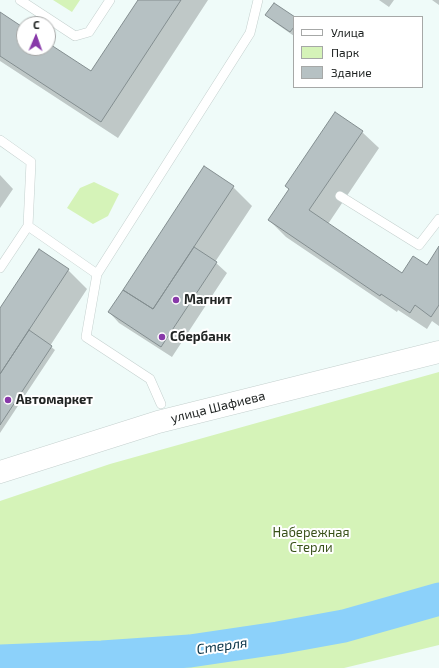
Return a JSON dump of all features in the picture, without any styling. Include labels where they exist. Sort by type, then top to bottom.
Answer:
[{"type":"street","name":"улица Шафиева","points":[[0,472],[158,422],[439,352]]},
{"type":"lane","points":[[20,0],[74,36],[89,32],[110,0]]},
{"type":"lane","points":[[161,404],[150,379],[86,337],[97,274],[250,33],[258,0]]},
{"type":"lane","points":[[0,140],[31,162],[28,226],[0,268]]},
{"type":"lane","points":[[340,196],[419,245],[439,219]]},
{"type":"lane","points":[[28,226],[97,274]]},
{"type":"green space","points":[[53,0],[80,0],[72,12]]},
{"type":"green space","points":[[94,182],[119,194],[108,216],[93,224],[67,208],[80,188]]},
{"type":"green space","name":"Набережная Стерли","points":[[439,372],[439,645],[344,668],[0,668],[0,501],[110,464]]},
{"type":"building","points":[[138,0],[181,0],[101,122],[0,56],[0,12],[16,23],[16,56],[56,56],[56,48],[91,71]]},
{"type":"building","points":[[274,3],[294,16],[293,28],[290,32],[265,15]]},
{"type":"building","points":[[335,112],[363,131],[309,210],[402,273],[413,256],[427,265],[439,246],[439,305],[431,317],[415,305],[410,313],[381,294],[380,296],[268,220],[289,189],[285,186]]},
{"type":"building","points":[[204,166],[234,186],[153,309],[123,290]]},
{"type":"building","name":"Магнит","points":[[194,247],[217,262],[161,347],[108,312],[123,290],[153,309]]},
{"type":"building","points":[[39,249],[69,269],[0,374],[0,308]]},
{"type":"building","name":"Автомаркет","points":[[29,330],[52,346],[0,425],[0,374]]},
{"type":"waterway","name":"Стерля","points":[[0,661],[102,657],[190,651],[278,638],[344,626],[439,599]]},
{"type":"place","name":"Магнит","points":[[176,300]]},
{"type":"place","name":"Сбербанк","points":[[162,337]]},
{"type":"place","name":"Автомаркет","points":[[8,400]]}]
